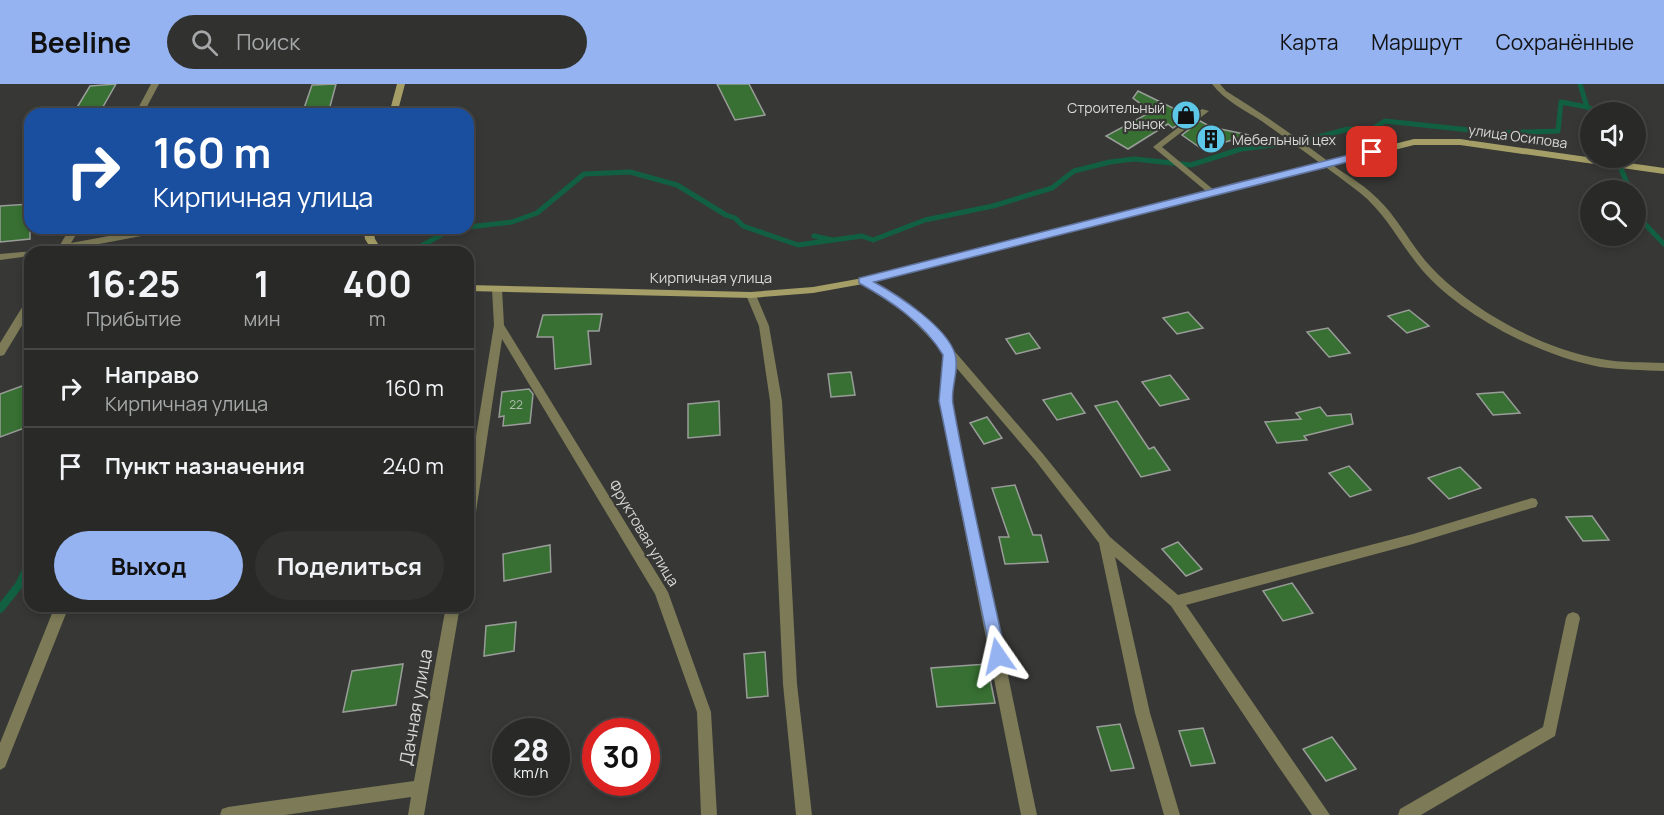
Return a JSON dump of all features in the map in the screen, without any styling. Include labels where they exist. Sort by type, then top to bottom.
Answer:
[{"type":"main road","points":[[395,108],[401,84]]},
{"type":"main road","name":"Кирпичная улица","points":[[474,288],[751,295],[813,290],[863,281],[1404,144],[1439,141]]},
{"type":"main road","name":"улица Осипова","points":[[1439,141],[1548,153],[1664,171]]},
{"type":"street","points":[[142,108],[156,84]]},
{"type":"street","points":[[1216,84],[1223,93],[1270,122],[1353,183],[1392,218],[1408,244],[1442,283],[1455,295],[1496,323],[1555,349],[1589,360],[1622,366],[1664,366]]},
{"type":"street","points":[[1205,111],[1157,147],[1212,193]]},
{"type":"street","points":[[82,246],[139,234]]},
{"type":"street","points":[[0,257],[24,254]]},
{"type":"street","points":[[863,281],[894,298],[922,321],[1039,457],[1105,541],[1176,602],[1322,815]]},
{"type":"street","points":[[474,486],[499,325],[497,289]]},
{"type":"street","points":[[751,295],[764,326],[776,401],[790,684],[804,815]]},
{"type":"street","points":[[0,352],[24,313]]},
{"type":"street","name":"Фруктовая улица","points":[[499,325],[661,592],[704,712],[709,815]]},
{"type":"street","points":[[949,355],[945,401],[1029,815]]},
{"type":"street","points":[[1176,602],[1413,539],[1532,503]]},
{"type":"street","points":[[1105,541],[1124,635],[1156,768],[1172,815]]},
{"type":"street","points":[[0,762],[60,612]]},
{"type":"street","name":"Дачная улица","points":[[416,815],[452,612]]},
{"type":"street","points":[[1406,815],[1550,731],[1573,618]]},
{"type":"street","points":[[228,815],[421,788]]},
{"type":"building","points":[[116,84],[102,108],[77,108],[90,86]]},
{"type":"building","points":[[336,84],[330,108],[304,108],[312,85]]},
{"type":"building","points":[[717,84],[749,84],[765,115],[735,120]]},
{"type":"building","points":[[1138,91],[1189,116],[1173,128],[1168,124],[1128,149],[1106,136],[1151,112],[1133,98]]},
{"type":"building","name":"Мебельный цех","points":[[1200,121],[1211,127],[1249,135],[1202,149],[1182,135]]},
{"type":"building","points":[[24,204],[24,234],[30,234],[30,239],[0,242],[0,206]]},
{"type":"building","points":[[1409,310],[1429,326],[1407,333],[1388,316]]},
{"type":"building","points":[[1188,312],[1203,328],[1177,334],[1163,318]]},
{"type":"building","points":[[602,314],[599,331],[588,331],[591,364],[555,369],[553,337],[537,337],[543,315]]},
{"type":"building","points":[[1328,328],[1350,353],[1329,357],[1307,332]]},
{"type":"building","points":[[1029,333],[1040,348],[1016,354],[1006,339]]},
{"type":"building","points":[[851,372],[855,395],[831,397],[828,374]]},
{"type":"building","points":[[1170,375],[1189,399],[1160,406],[1142,382]]},
{"type":"building","points":[[24,385],[24,428],[0,437],[0,394]]},
{"type":"building","points":[[529,389],[533,394],[530,423],[503,426],[504,416],[499,417],[502,392]]},
{"type":"building","points":[[1503,392],[1520,413],[1493,415],[1477,394]]},
{"type":"building","points":[[1071,393],[1085,413],[1057,420],[1043,400]]},
{"type":"building","points":[[719,401],[720,435],[688,438],[688,404]]},
{"type":"building","points":[[1117,401],[1149,449],[1154,447],[1170,470],[1141,477],[1095,406]]},
{"type":"building","points":[[1320,407],[1327,416],[1351,414],[1353,424],[1304,436],[1307,440],[1277,443],[1265,422],[1301,419],[1296,413]]},
{"type":"building","points":[[987,417],[1002,438],[984,444],[970,423]]},
{"type":"building","points":[[1349,466],[1371,490],[1350,497],[1329,473]]},
{"type":"building","points":[[1460,467],[1481,488],[1449,499],[1428,478]]},
{"type":"building","points":[[1015,485],[1033,535],[1041,535],[1048,562],[1005,564],[999,537],[1009,537],[992,488]]},
{"type":"building","points":[[1592,516],[1609,540],[1583,541],[1566,517]]},
{"type":"building","points":[[1178,542],[1202,569],[1186,576],[1162,549]]},
{"type":"building","points":[[550,545],[551,572],[504,581],[503,554]]},
{"type":"building","points":[[1292,583],[1313,613],[1283,621],[1263,591]]},
{"type":"building","points":[[516,622],[514,651],[484,656],[486,626]]},
{"type":"building","points":[[765,652],[768,696],[747,698],[744,654]]},
{"type":"building","points":[[403,664],[396,705],[343,712],[352,671]]},
{"type":"building","points":[[987,664],[995,703],[937,707],[931,668]]},
{"type":"building","points":[[1120,724],[1134,768],[1111,771],[1097,727]]},
{"type":"building","points":[[1203,728],[1215,763],[1191,766],[1179,731]]},
{"type":"building","points":[[1332,737],[1356,769],[1326,781],[1303,749]]},
{"type":"waterway","points":[[1580,84],[1585,102]]},
{"type":"waterway","points":[[474,226],[512,222],[537,213],[584,174],[630,172],[677,185],[726,215],[735,218],[743,226],[798,245],[862,236],[873,240],[925,220],[993,206],[1052,188],[1074,171],[1110,162],[1134,159],[1191,165],[1241,149],[1300,142],[1348,129],[1371,130],[1385,121],[1498,133],[1558,131],[1561,102],[1580,106]]},
{"type":"waterway","points":[[1621,169],[1626,180]]},
{"type":"waterway","points":[[1646,225],[1664,244]]},
{"type":"waterway","points":[[421,246],[442,234]]},
{"type":"waterway","points":[[814,236],[832,240]]},
{"type":"waterway","points":[[0,609],[19,585],[24,575]]},
{"type":"place","name":"Строительный рынок","points":[[1186,115]]},
{"type":"place","name":"Мебельный цех","points":[[1211,139]]},
{"type":"route","points":[[998,656],[945,401],[949,355],[943,344],[922,321],[894,298],[863,281],[1372,152]]}]
